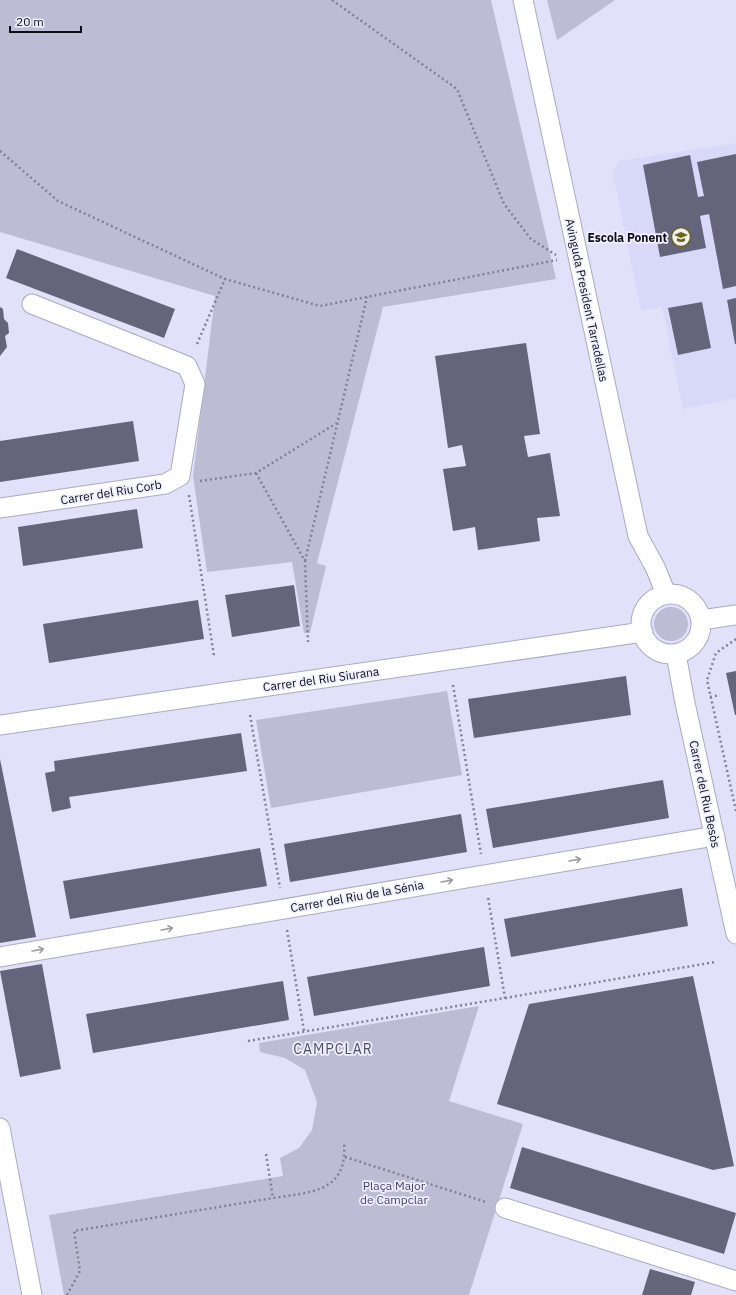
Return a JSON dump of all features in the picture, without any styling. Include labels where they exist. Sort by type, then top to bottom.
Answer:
[{"type":"street","name":"Avinguda President Tarradellas","points":[[523,0],[638,536],[655,567],[666,594]]},
{"type":"street","name":"Carrer del Riu Corb","points":[[0,508],[165,484],[180,476],[195,384],[187,366],[32,304]]},
{"type":"street","points":[[666,594],[676,594],[686,597],[694,603],[701,620],[700,632],[696,642],[688,649],[676,654],[659,651],[651,646],[643,632],[642,620],[644,611],[656,598],[666,594]]},
{"type":"street","points":[[701,620],[736,615]]},
{"type":"street","name":"Carrer del Riu Siurana","points":[[0,725],[643,632]]},
{"type":"street","name":"Carrer del Riu Besòs","points":[[676,654],[685,703],[736,934]]},
{"type":"street","name":"Carrer del Riu de la Sénia","points":[[0,957],[715,836]]},
{"type":"street","points":[[0,1128],[32,1295]]},
{"type":"street","points":[[505,1208],[736,1281]]},
{"type":"path","points":[[0,151],[58,201],[225,279],[320,306],[562,259],[531,239],[504,204],[457,89],[332,0]]},
{"type":"path","points":[[197,344],[225,279]]},
{"type":"path","points":[[308,642],[305,561],[367,297]]},
{"type":"path","points":[[195,482],[256,473],[337,423]]},
{"type":"path","points":[[256,473],[305,561]]},
{"type":"path","points":[[189,491],[214,656]]},
{"type":"path","points":[[736,639],[716,653],[707,680],[736,811]]},
{"type":"path","points":[[452,685],[505,998]]},
{"type":"path","points":[[707,698],[720,695]]},
{"type":"path","points":[[250,715],[304,1031]]},
{"type":"path","points":[[248,1041],[715,962]]},
{"type":"path","points":[[67,1295],[80,1271],[74,1230],[319,1191],[338,1177],[345,1157],[344,1143]]},
{"type":"path","points":[[266,1154],[273,1198]]},
{"type":"path","points":[[345,1157],[505,1208]]},
{"type":"shaded area","name":"Escola Ponent","points":[[736,143],[736,398],[683,409],[662,307],[641,311],[613,173],[619,161]]},
{"type":"green space","points":[[0,0],[491,0],[556,279],[383,307],[317,563],[326,566],[310,633],[304,633],[292,562],[207,572],[193,476],[215,296],[0,232]]},
{"type":"green space","points":[[547,0],[615,0],[557,40]]},
{"type":"green space","points":[[668,607],[674,607],[678,608],[685,614],[688,624],[687,631],[681,638],[674,641],[668,641],[664,640],[657,634],[654,627],[654,621],[655,617],[661,610]]},
{"type":"green space","points":[[447,691],[462,775],[271,808],[256,720]]},
{"type":"green space","name":"Plaça Major de Campclar","points":[[479,1006],[449,1101],[523,1124],[469,1295],[64,1295],[49,1215],[283,1176],[280,1158],[299,1148],[312,1130],[317,1102],[305,1070],[285,1058],[260,1052],[259,1043]]},
{"type":"building","points":[[736,154],[736,286],[723,289],[709,214],[700,216],[706,248],[660,257],[643,165],[690,155],[698,197],[704,196],[697,162]]},
{"type":"building","points":[[17,249],[175,309],[164,338],[6,278]]},
{"type":"building","points":[[736,298],[736,344],[735,344],[727,300]]},
{"type":"building","points":[[702,302],[711,348],[678,355],[668,308]]},
{"type":"building","points":[[0,307],[3,309],[4,319],[8,323],[9,333],[5,336],[7,347],[0,356]]},
{"type":"building","points":[[526,343],[540,434],[524,436],[528,457],[550,453],[560,516],[537,518],[540,541],[478,550],[475,527],[453,531],[443,469],[466,466],[462,445],[448,448],[435,356]]},
{"type":"building","points":[[133,421],[139,461],[0,482],[0,441]]},
{"type":"building","points":[[137,509],[143,548],[23,566],[18,527]]},
{"type":"building","points":[[294,585],[300,626],[232,637],[225,595]]},
{"type":"building","points":[[198,600],[204,639],[49,663],[43,624]]},
{"type":"building","points":[[736,671],[736,715],[735,715],[726,673]]},
{"type":"building","points":[[626,676],[631,715],[474,738],[468,699]]},
{"type":"building","points":[[241,733],[247,771],[69,797],[71,808],[52,812],[45,773],[55,771],[54,761]]},
{"type":"building","points":[[0,759],[36,937],[0,943]]},
{"type":"building","points":[[663,780],[669,818],[493,848],[486,809]]},
{"type":"building","points":[[461,814],[467,852],[290,882],[284,844]]},
{"type":"building","points":[[260,848],[267,886],[70,919],[63,881]]},
{"type":"building","points":[[682,888],[688,926],[511,957],[504,919]]},
{"type":"building","points":[[484,947],[490,986],[314,1016],[307,977]]},
{"type":"building","points":[[42,964],[61,1069],[20,1077],[0,971]]},
{"type":"building","points":[[693,976],[734,1166],[713,1170],[497,1104],[529,1004]]},
{"type":"building","points":[[283,981],[289,1020],[93,1053],[86,1014]]},
{"type":"building","points":[[522,1147],[736,1213],[724,1254],[510,1188]]},
{"type":"building","points":[[650,1269],[695,1282],[691,1295],[642,1295]]},
{"type":"place","name":"Escola Ponent","points":[[681,237]]},
{"type":"district","name":"CAMPCLAR","points":[[333,1049]]}]
